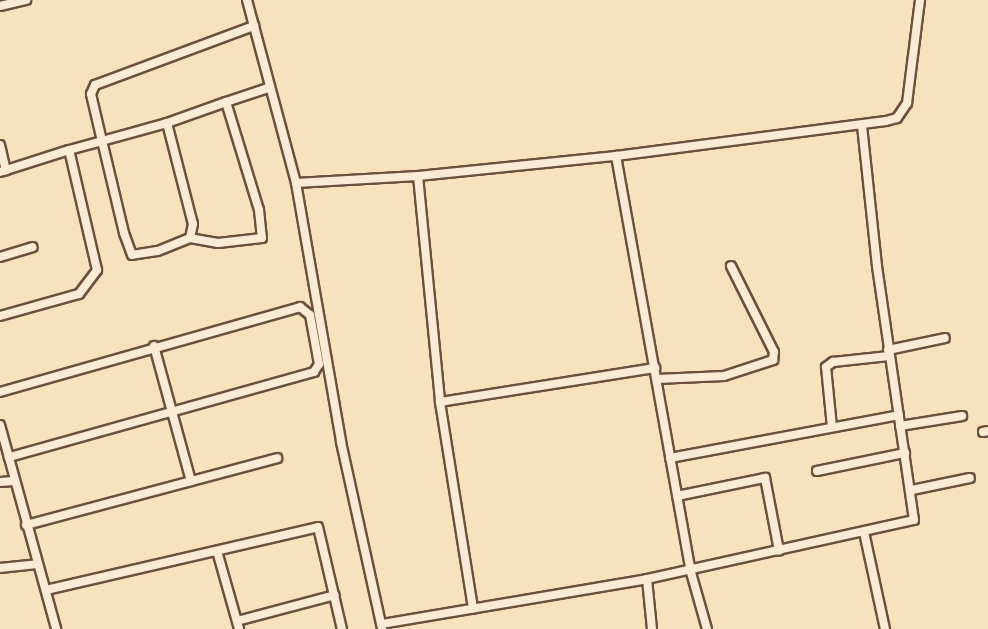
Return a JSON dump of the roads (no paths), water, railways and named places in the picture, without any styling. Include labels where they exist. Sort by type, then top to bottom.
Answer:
[{"type":"street","points":[[0,6],[26,0]]},
{"type":"street","points":[[248,0],[268,88],[296,183],[341,442],[382,627],[473,608],[647,579],[914,520],[912,490],[889,353],[862,125]]},
{"type":"street","points":[[296,183],[418,176],[616,156],[862,125],[897,118],[906,107],[920,0]]},
{"type":"street","points":[[226,102],[259,210],[262,238],[218,243],[190,238],[157,251],[132,255],[91,93],[95,85],[254,26]]},
{"type":"street","points":[[0,145],[3,171],[167,123],[268,88]]},
{"type":"street","points":[[167,123],[193,224],[190,238]]},
{"type":"street","points":[[0,316],[79,294],[98,270],[69,150]]},
{"type":"street","points":[[616,156],[690,569],[706,629]]},
{"type":"street","points":[[418,176],[440,402],[473,608]]},
{"type":"street","points":[[0,257],[32,247]]},
{"type":"street","points":[[657,379],[724,376],[773,360],[774,352],[731,266]]},
{"type":"street","points":[[0,392],[154,346],[296,308],[303,308],[309,315],[317,370],[9,457]]},
{"type":"street","points":[[832,428],[826,367],[833,362],[889,353],[945,338]]},
{"type":"street","points":[[154,346],[191,481]]},
{"type":"street","points":[[440,402],[655,368]]},
{"type":"street","points":[[670,458],[898,415]]},
{"type":"street","points":[[900,426],[962,416]]},
{"type":"street","points":[[0,425],[56,629]]},
{"type":"street","points":[[817,471],[905,453]]},
{"type":"street","points":[[26,525],[277,458]]},
{"type":"street","points":[[677,496],[765,478],[778,551]]},
{"type":"street","points":[[912,490],[970,478]]},
{"type":"street","points":[[0,482],[14,481]]},
{"type":"street","points":[[46,590],[318,527],[342,629]]},
{"type":"street","points":[[864,532],[885,629]]},
{"type":"street","points":[[217,551],[238,625],[335,595]]},
{"type":"street","points":[[0,568],[38,564]]},
{"type":"street","points":[[647,579],[652,629]]}]
